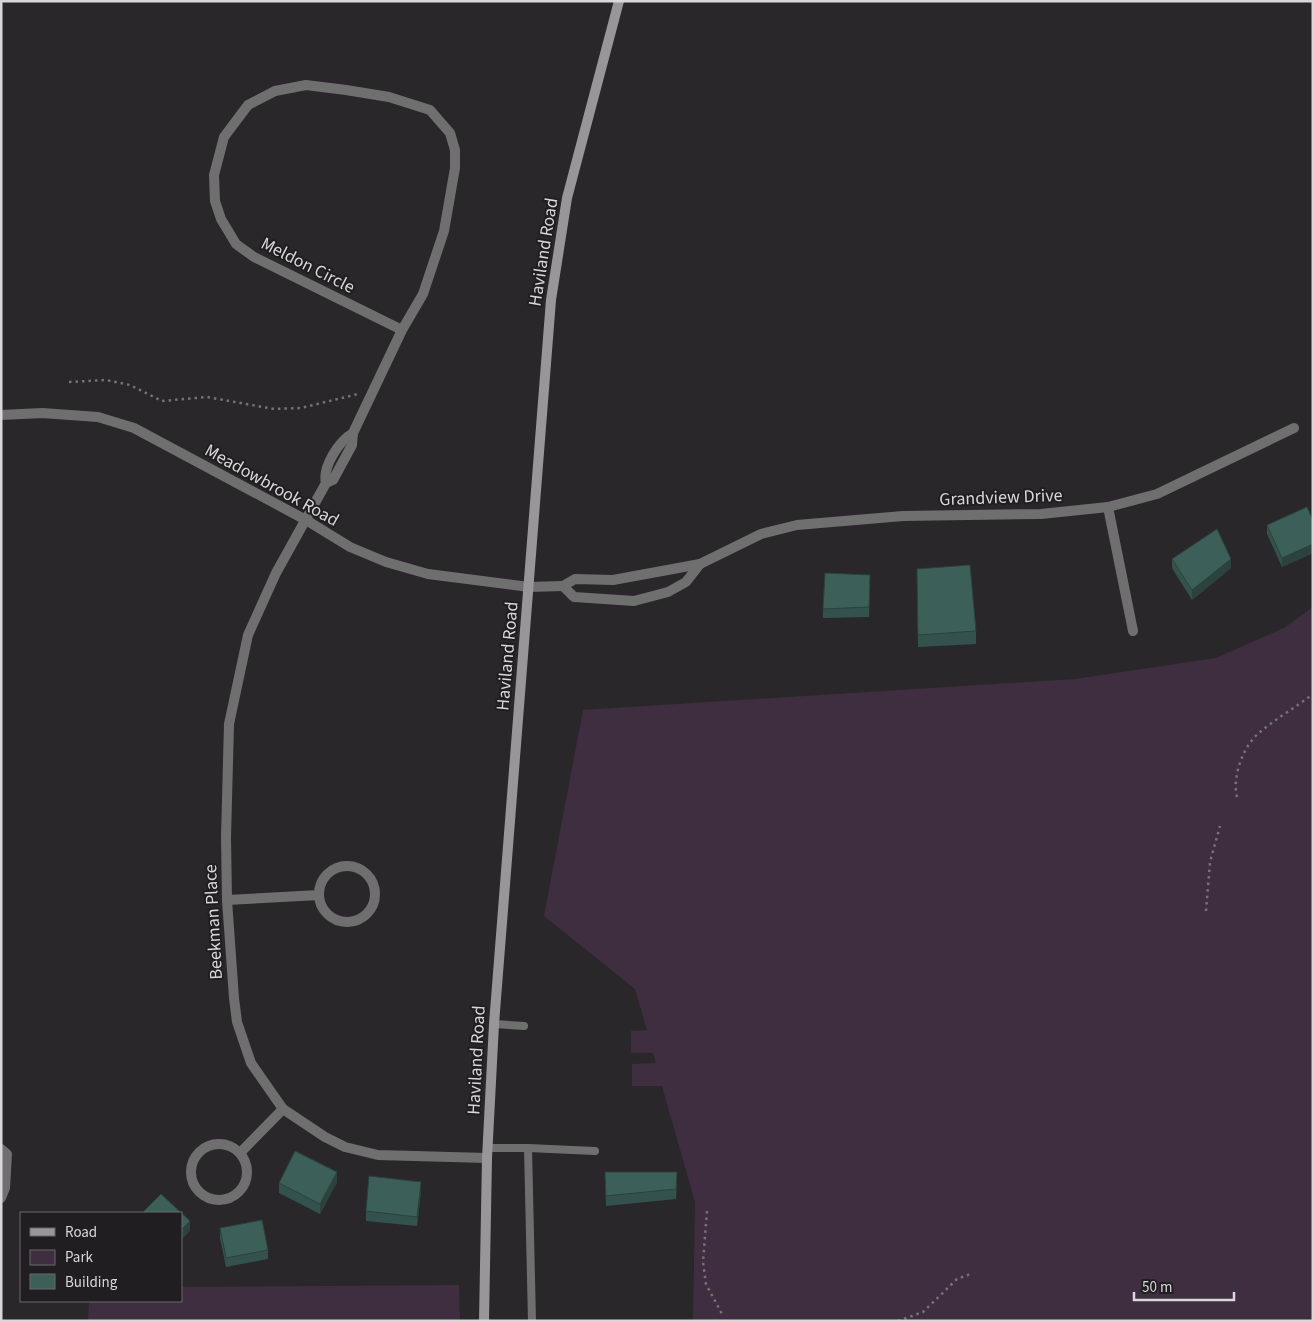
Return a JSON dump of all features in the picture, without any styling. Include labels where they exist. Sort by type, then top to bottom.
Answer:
[{"type":"street","name":"Haviland Road","points":[[484,1321],[487,1153],[494,1024],[505,862],[551,300],[567,198],[619,1]]},
{"type":"street","name":"Meldon Circle","points":[[306,520],[326,483],[324,474],[342,440],[353,433],[402,330],[423,294],[444,231],[455,168],[455,150],[450,134],[430,110],[389,97],[306,85],[275,91],[248,105],[224,137],[214,175],[215,200],[221,219],[236,244],[254,257],[402,330]]},
{"type":"street","name":"Meadowbrook Road","points":[[1,415],[42,413],[98,416],[134,428],[306,520],[350,547],[386,562],[428,574],[529,587],[563,586]]},
{"type":"street","name":"Grandview Drive","points":[[700,564],[686,582],[674,589],[634,601],[574,597],[563,586],[575,579],[613,580],[700,564],[761,534],[797,525],[839,520],[1041,514],[1108,507],[1157,494],[1294,428]]},
{"type":"street","points":[[1108,507],[1133,630]]},
{"type":"street","name":"Beekman Place","points":[[306,520],[276,573],[248,635],[229,724],[226,837],[228,900],[234,998],[242,1040],[251,1064],[282,1109],[325,1137],[361,1152],[425,1158],[487,1153]]},
{"type":"street","points":[[347,866],[358,868],[367,874],[373,883],[376,894],[374,905],[368,914],[358,921],[348,923],[337,921],[327,915],[321,906],[319,895],[321,884],[327,874],[336,868],[347,866]]},
{"type":"street","points":[[228,900],[319,895]]},
{"type":"street","points":[[240,1153],[282,1109]]},
{"type":"street","points":[[221,1144],[231,1146],[240,1153],[246,1163],[248,1174],[245,1184],[238,1194],[229,1199],[218,1201],[207,1198],[198,1192],[192,1182],[191,1171],[194,1160],[200,1151],[210,1146],[221,1144]]},
{"type":"street","points":[[1,1148],[7,1154],[5,1188],[1,1198]]},
{"type":"lane","points":[[494,1024],[524,1026]]},
{"type":"lane","points":[[487,1153],[528,1148],[594,1151]]},
{"type":"lane","points":[[528,1148],[532,1321]]},
{"type":"path","points":[[69,382],[106,380],[130,385],[162,401],[207,397],[274,409],[301,408],[358,394]]},
{"type":"path","points":[[1237,797],[1235,787],[1248,746],[1259,733],[1313,694]]},
{"type":"path","points":[[1206,911],[1210,862],[1220,826]]},
{"type":"path","points":[[707,1211],[703,1262],[706,1284],[722,1314]]},
{"type":"path","points":[[898,1321],[923,1312],[957,1279],[972,1273]]},
{"type":"green space","points":[[1313,607],[1313,1321],[693,1321],[695,1202],[662,1086],[632,1086],[632,1064],[656,1063],[653,1053],[631,1053],[631,1031],[647,1030],[635,989],[544,916],[583,710],[1075,679],[1216,658],[1284,628]]},
{"type":"green space","points":[[459,1285],[460,1321],[10,1321],[88,1320],[89,1302],[182,1302],[182,1287]]},
{"type":"building","points":[[1307,507],[1313,520],[1313,544],[1282,558],[1267,525]]},
{"type":"building","points":[[1217,529],[1231,559],[1192,590],[1172,559]]},
{"type":"building","points":[[970,565],[976,631],[918,635],[917,569]]},
{"type":"building","points":[[825,573],[870,575],[869,607],[823,609]]},
{"type":"building","points":[[295,1151],[337,1172],[320,1204],[279,1183]]},
{"type":"building","points":[[605,1172],[677,1172],[676,1189],[606,1196]]},
{"type":"building","points":[[369,1176],[421,1182],[417,1217],[366,1211]]},
{"type":"building","points":[[161,1194],[180,1212],[143,1212]]},
{"type":"building","points":[[182,1214],[190,1221],[182,1229]]},
{"type":"building","points":[[262,1220],[268,1250],[226,1258],[220,1228]]}]
